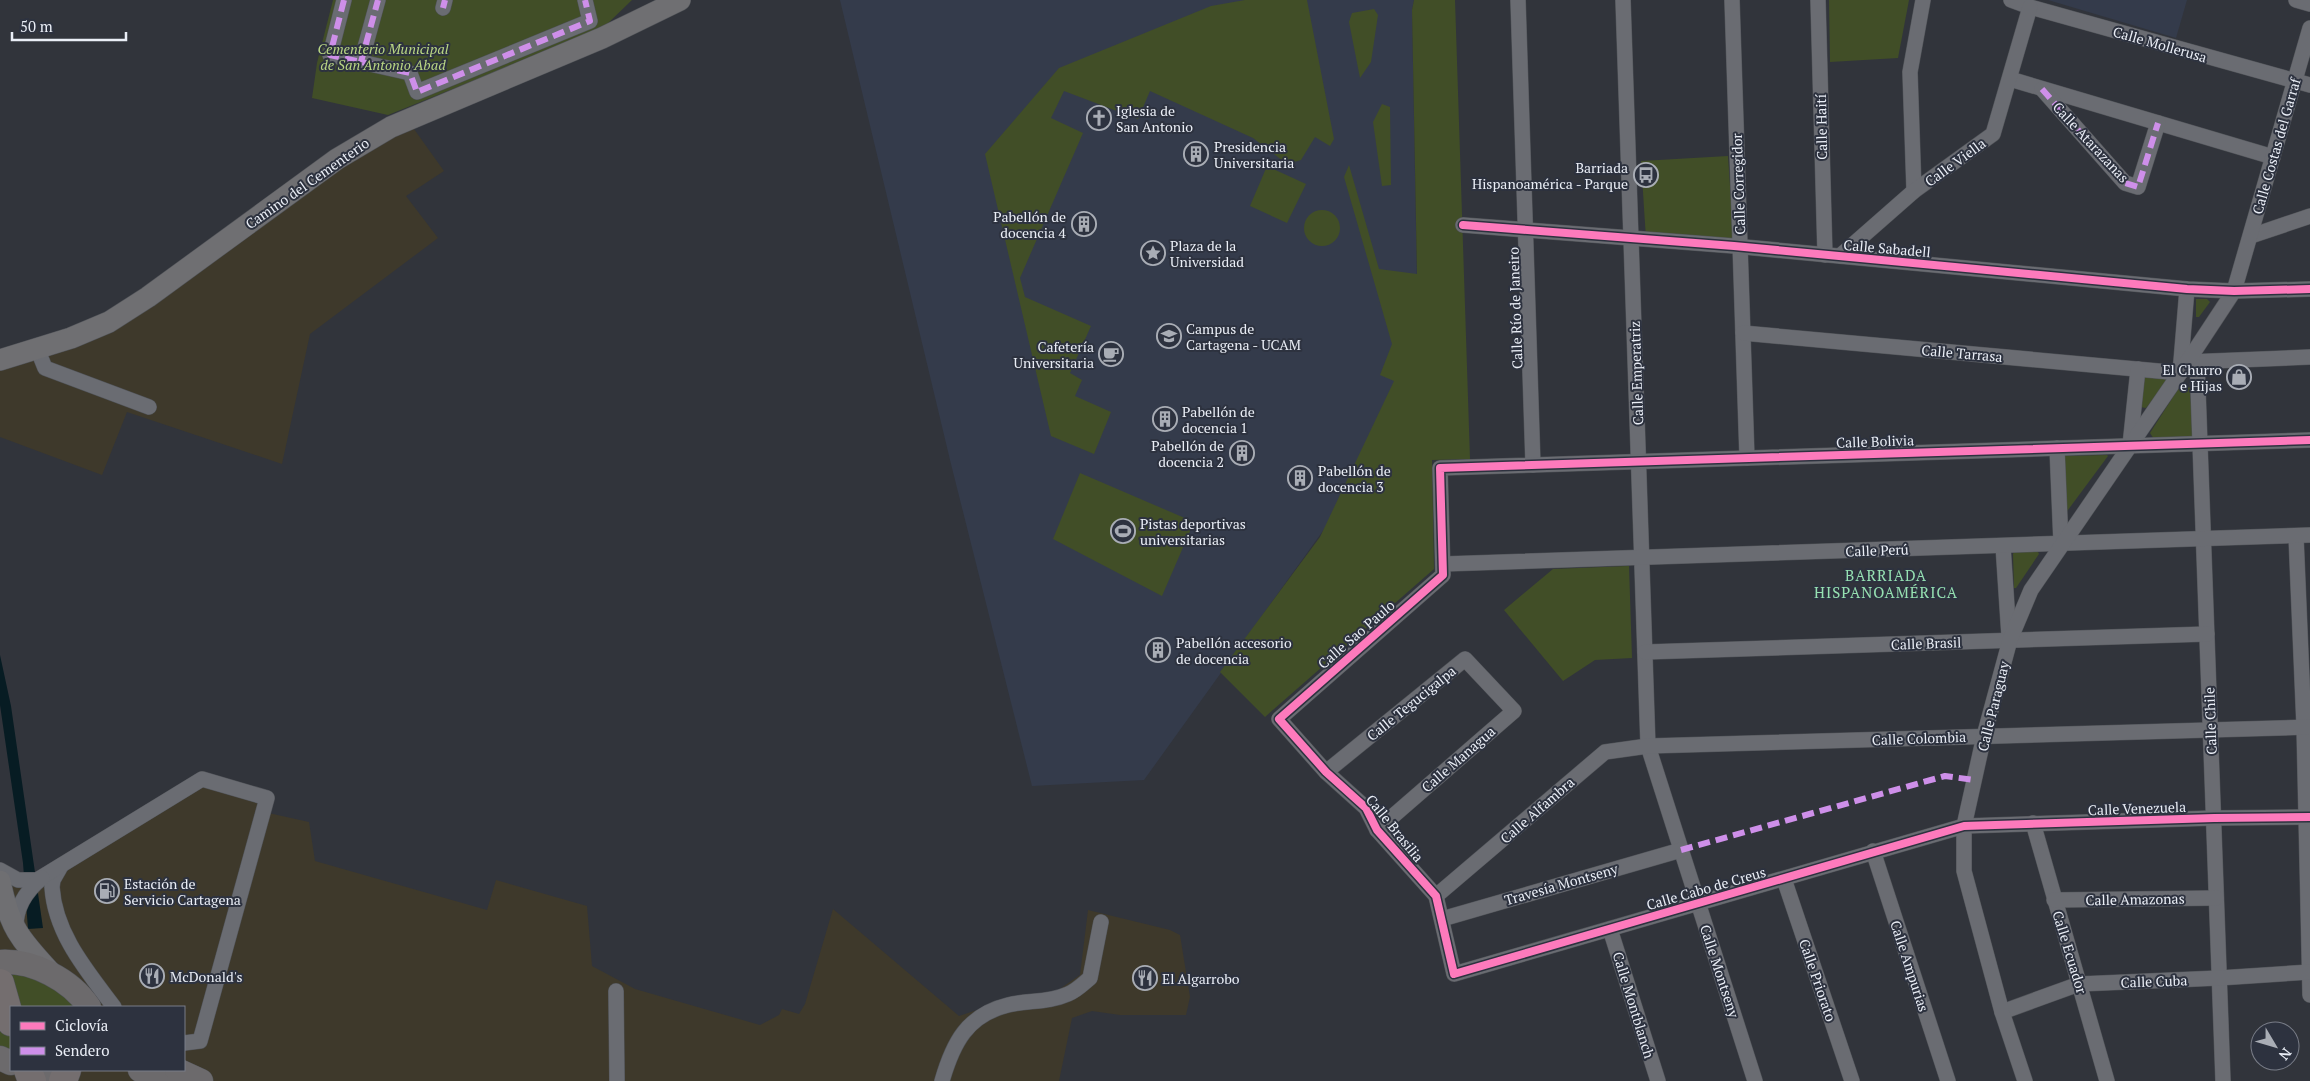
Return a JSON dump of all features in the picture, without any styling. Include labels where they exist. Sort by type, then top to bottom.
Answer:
[{"type":"highway","points":[[0,983],[10,1018]]},
{"type":"main road","name":"Camino del Cementerio","points":[[0,360],[90,331],[129,310],[316,174],[390,127],[602,38],[680,0]]},
{"type":"main road","points":[[0,882],[5,906],[17,933],[55,977]]},
{"type":"main road","points":[[0,962],[27,965],[55,977],[80,995],[88,1006]]},
{"type":"main road","points":[[142,1071],[165,1081]]},
{"type":"main road","points":[[179,1071],[201,1081]]},
{"type":"street","points":[[344,0],[330,55],[410,73],[417,92],[590,21],[585,0]]},
{"type":"street","points":[[361,62],[378,0]]},
{"type":"street","name":"Calle Río de Janeiro","points":[[1518,0],[1533,465]]},
{"type":"street","name":"Calle Emperatriz","points":[[1623,0],[1648,746]]},
{"type":"street","name":"Calle Corregidor","points":[[1732,0],[1747,458]]},
{"type":"street","name":"Calle Haití","points":[[1818,0],[1825,255]]},
{"type":"street","points":[[1914,191],[1910,72],[1923,0]]},
{"type":"street","name":"Calle Mollerusa","points":[[2012,0],[2030,7],[2310,85]]},
{"type":"street","points":[[2296,0],[2310,4]]},
{"type":"street","name":"Calle Viella","points":[[1840,256],[1914,191],[1993,134],[2030,7]]},
{"type":"street","name":"Calle Costas del Garraf","points":[[2251,236],[2310,28]]},
{"type":"street","name":"Calle Atarazanas","points":[[2010,80],[2273,157]]},
{"type":"street","name":"Calle Atarazanas","points":[[2042,89],[2125,182],[2138,188],[2158,123]]},
{"type":"street","points":[[2251,236],[2310,216]]},
{"type":"street","name":"Calle Sabadell","points":[[1462,224],[1740,247],[2187,289],[2234,291],[2310,289]]},
{"type":"street","name":"Calle Paraguay","points":[[2024,1081],[2002,1012],[1964,871],[1964,826],[1984,736],[2010,640],[2031,590],[2061,544],[2188,365],[2234,291],[2251,236]]},
{"type":"street","name":"Calle Paraguay","points":[[2187,289],[2188,365]]},
{"type":"street","name":"Calle Tarrasa","points":[[1743,333],[2138,369],[2310,358]]},
{"type":"street","points":[[37,348],[45,368],[149,407]]},
{"type":"street","name":"Calle Chile","points":[[2188,365],[2200,443],[2223,1081]]},
{"type":"street","points":[[2130,446],[2138,369]]},
{"type":"street","name":"Calle Bolivia","points":[[1443,564],[1440,468],[2310,440]]},
{"type":"street","points":[[2057,448],[2061,544]]},
{"type":"street","points":[[2303,535],[2310,995]]},
{"type":"street","name":"Calle Perú","points":[[1443,564],[1642,559],[2303,535]]},
{"type":"street","points":[[2003,546],[2010,640]]},
{"type":"street","name":"Calle Sao Paulo","points":[[1279,718],[1443,575],[1443,564]]},
{"type":"street","name":"Calle Brasil","points":[[1645,652],[2207,634]]},
{"type":"street","name":"Calle Tegucigalpa","points":[[1326,772],[1466,659],[1491,686]]},
{"type":"street","name":"Calle Managua","points":[[1377,830],[1514,711],[1491,686]]},
{"type":"street","name":"Calle Brasilia","points":[[1279,718],[1326,772],[1366,808],[1377,830],[1436,896],[1454,974]]},
{"type":"street","name":"Calle Colombia","points":[[1648,746],[2307,727]]},
{"type":"street","name":"Calle Montseny","points":[[1648,746],[1755,1081]]},
{"type":"street","name":"Calle Alfambra","points":[[1436,896],[1605,752],[1648,746]]},
{"type":"street","points":[[17,933],[18,912],[33,883],[202,779],[267,798],[200,1041],[185,1043]]},
{"type":"street","name":"Calle Venezuela","points":[[1964,826],[2308,817]]},
{"type":"street","name":"Calle Ecuador","points":[[2033,823],[2107,1081]]},
{"type":"street","name":"Calle Cabo de Creus","points":[[1454,974],[1964,826]]},
{"type":"street","name":"Travesía Montseny","points":[[1442,919],[1681,850]]},
{"type":"street","name":"Calle Ampurias","points":[[1873,851],[1948,1081]]},
{"type":"street","points":[[61,866],[53,880],[52,887],[62,929],[76,956],[113,1006]]},
{"type":"street","points":[[0,870],[11,877],[33,883]]},
{"type":"street","name":"Calle Priorato","points":[[1784,879],[1852,1081]]},
{"type":"street","name":"Calle Amazonas","points":[[2054,900],[2216,898]]},
{"type":"street","points":[[942,1081],[960,1034],[978,1016],[1008,1005],[1046,1002],[1070,994],[1090,978],[1101,922]]},
{"type":"street","name":"Calle Montblanch","points":[[1610,928],[1658,1081]]},
{"type":"street","name":"Calle Cuba","points":[[2002,1012],[2079,984],[2309,972]]},
{"type":"street","points":[[616,991],[617,1081]]},
{"type":"shaded area","name":"Campus de Cartagena - UCAM","points":[[840,0],[1414,0],[1412,10],[1419,397],[1144,780],[1032,786],[951,464]]},
{"type":"shaded area","points":[[2048,0],[2187,0],[2176,38]]},
{"type":"shaded area","points":[[414,129],[444,171],[406,196],[438,238],[310,334],[282,464],[127,412],[102,475],[0,437],[0,360],[71,338],[337,159]]},
{"type":"shaded area","points":[[0,655],[11,706],[43,928],[28,929],[23,863],[0,705]]},
{"type":"shaded area","points":[[202,779],[267,798],[264,812],[309,822],[315,861],[487,910],[496,880],[587,906],[592,966],[635,989],[760,1025],[779,1015],[782,1009],[799,1014],[805,1004],[833,909],[959,1016],[1010,999],[1051,995],[1080,975],[1088,910],[1170,930],[1180,935],[1190,997],[1186,1015],[1120,1015],[1092,1011],[1072,1018],[1059,1081],[0,1081],[0,870],[24,881]]},
{"type":"green space","name":"Cementerio Municipal de San Antonio Abad","points":[[333,0],[632,0],[602,29],[388,115],[312,98],[317,63]]},
{"type":"green space","points":[[1245,0],[1307,0],[1334,139],[1330,146],[1315,137],[1301,160],[1287,164],[1253,138],[1150,91],[1138,119],[1064,91],[1051,118],[1083,133],[1020,278],[1025,297],[1091,326],[1070,373],[1082,380],[1075,396],[1111,412],[1094,454],[1051,436],[985,154],[1059,68],[1211,6]]},
{"type":"green space","points":[[1414,0],[1455,0],[1470,459],[1432,460],[1434,569],[1265,717],[1220,672],[1320,537],[1394,381],[1380,375],[1392,344],[1344,177],[1349,165],[1379,269],[1417,274],[1412,10]]},
{"type":"green space","points":[[1829,0],[1909,0],[1898,58],[1830,62]]},
{"type":"green space","points":[[1374,9],[1378,15],[1371,62],[1360,78],[1349,22],[1352,13]]},
{"type":"green space","points":[[1382,104],[1390,107],[1391,185],[1382,186],[1373,122]]},
{"type":"green space","points":[[1728,156],[1734,246],[1646,239],[1641,161]]},
{"type":"green space","points":[[1267,166],[1306,184],[1287,223],[1250,206]]},
{"type":"green space","points":[[1322,210],[1334,216],[1340,228],[1334,240],[1322,246],[1310,240],[1304,228],[1310,216]]},
{"type":"green space","points":[[2196,299],[2207,299],[2210,302],[2199,317],[2196,317]]},
{"type":"green space","points":[[2167,376],[2169,380],[2146,408],[2140,407],[2143,379],[2146,377]]},
{"type":"green space","points":[[2185,384],[2190,388],[2193,436],[2154,439],[2150,433],[2180,386]]},
{"type":"green space","points":[[2064,456],[2108,456],[2065,514]]},
{"type":"green space","name":"Pistas deportivas universitarias","points":[[1080,473],[1194,522],[1162,596],[1053,539]]},
{"type":"green space","points":[[2037,550],[2039,554],[2016,588],[2014,588],[2014,552]]},
{"type":"green space","points":[[1629,566],[1632,658],[1595,660],[1563,681],[1504,610],[1553,569]]},
{"type":"green space","points":[[0,974],[31,978],[51,986],[73,1006],[10,1006],[10,1051],[0,1046]]},
{"type":"marked path","points":[[344,0],[330,55],[410,73],[417,92],[590,21],[585,0]]},
{"type":"marked path","points":[[361,62],[378,0]]},
{"type":"marked path","points":[[443,8],[445,0]]},
{"type":"marked path","points":[[2042,89],[2125,183],[2138,187],[2158,123]]},
{"type":"marked path","points":[[1681,850],[1945,776],[1974,780]]},
{"type":"cycle path","points":[[1463,225],[1734,246],[2187,289],[2234,291],[2310,289]]},
{"type":"cycle path","points":[[2310,440],[1440,468],[1443,575],[1279,719],[1326,772],[1366,808],[1377,830],[1436,896],[1454,974],[1964,826],[2310,817]]},
{"type":"place","name":"Iglesia de San Antonio","points":[[1099,118]]},
{"type":"place","name":"Presidencia Universitaria","points":[[1196,154]]},
{"type":"place","name":"Barriada Hispanoamérica - Parque","points":[[1646,175]]},
{"type":"place","name":"Pabellón de docencia 4","points":[[1084,224]]},
{"type":"place","name":"Plaza de la Universidad","points":[[1153,253]]},
{"type":"place","name":"Campus de Cartagena - UCAM","points":[[1169,336]]},
{"type":"place","name":"Cafetería Universitaria","points":[[1111,354]]},
{"type":"place","name":"El Churro e Hijas","points":[[2239,377]]},
{"type":"place","name":"Pabellón de docencia 1","points":[[1165,419]]},
{"type":"place","name":"Pabellón de docencia 2","points":[[1242,453]]},
{"type":"place","name":"Pabellón de docencia 3","points":[[1300,478]]},
{"type":"place","name":"Pistas deportivas universitarias","points":[[1123,531]]},
{"type":"place","name":"Pabellón accesorio de docencia","points":[[1158,650]]},
{"type":"place","name":"Estación de Servicio Cartagena","points":[[107,891]]},
{"type":"place","name":"McDonald's","points":[[152,976]]},
{"type":"place","name":"El Algarrobo","points":[[1145,978]]},
{"type":"district","name":"BARRIADA HISPANOAMÉRICA","points":[[1886,584]]}]
